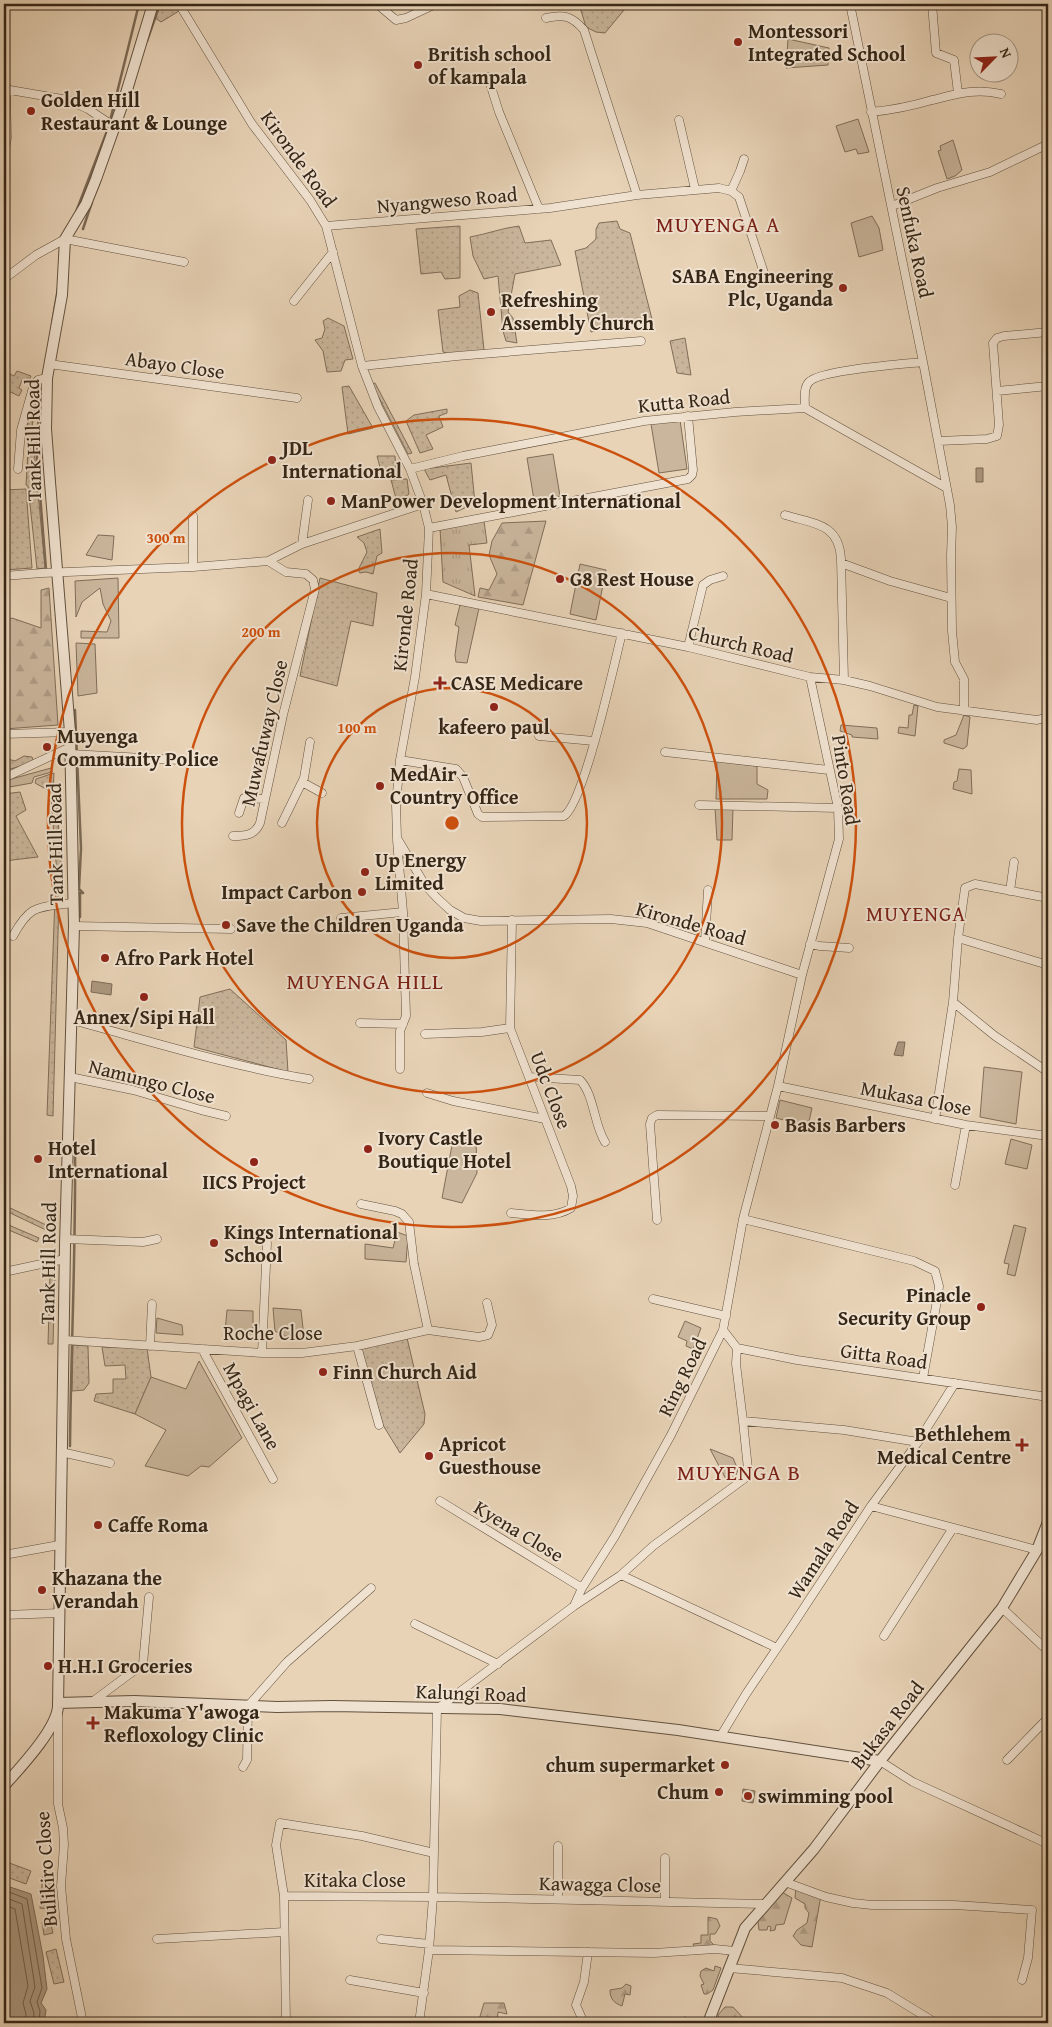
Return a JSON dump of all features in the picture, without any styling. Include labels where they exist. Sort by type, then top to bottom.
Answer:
[{"type":"street","name":"Tank Hill Road","points":[[58,1707],[65,1239],[74,926],[71,751],[46,429],[47,378],[62,295],[65,239],[86,204],[115,127],[153,4]]},
{"type":"street","name":"Kironde Road","points":[[179,4],[252,124],[310,200],[326,226],[362,366],[378,407],[410,469],[423,504],[429,528],[426,594],[415,677],[400,760],[396,804],[397,838],[426,885],[450,910],[464,918],[481,921],[611,918],[646,923],[802,975]]},
{"type":"street","points":[[377,4],[396,20],[406,18],[436,4]]},
{"type":"street","name":"Senfuka Road","points":[[850,4],[923,362],[952,526],[951,598],[955,662],[964,679],[964,711]]},
{"type":"street","points":[[932,4],[936,53],[954,60],[958,92]]},
{"type":"street","points":[[546,18],[560,15],[570,16],[584,30],[637,195]]},
{"type":"street","points":[[488,77],[504,124],[539,209]]},
{"type":"street","points":[[4,154],[7,138],[5,90],[68,100],[88,109],[115,127]]},
{"type":"street","points":[[871,112],[895,109],[958,92],[987,91],[1001,94]]},
{"type":"street","points":[[679,120],[695,189],[719,188],[731,191],[739,198],[766,279]]},
{"type":"street","points":[[892,206],[937,188],[990,172],[1048,144]]},
{"type":"street","points":[[731,191],[744,159]]},
{"type":"street","name":"Nyangweso Road","points":[[326,226],[539,209],[695,189]]},
{"type":"street","points":[[4,279],[36,255],[65,239],[184,262]]},
{"type":"street","points":[[294,301],[334,252]]},
{"type":"street","points":[[938,441],[987,439],[997,436],[999,424],[993,343],[997,338],[1004,336],[1048,332]]},
{"type":"street","points":[[362,366],[641,341]]},
{"type":"street","points":[[923,362],[852,370],[814,378],[806,386],[805,408],[945,486]]},
{"type":"street","name":"Abayo Close","points":[[49,364],[297,398]]},
{"type":"street","points":[[18,469],[20,430],[34,384],[39,379],[47,378]]},
{"type":"street","points":[[997,391],[1048,386]]},
{"type":"street","name":"Kutta Road","points":[[410,469],[604,427],[688,416],[805,408]]},
{"type":"street","points":[[429,528],[688,479],[692,475],[693,470],[688,416]]},
{"type":"street","points":[[302,544],[308,500]]},
{"type":"street","points":[[4,576],[193,567],[268,561],[302,544],[423,504]]},
{"type":"street","points":[[785,514],[822,527],[832,532],[838,539],[841,563],[844,680]]},
{"type":"street","points":[[193,516],[193,567]]},
{"type":"street","name":"Muwafuway Close","points":[[233,836],[250,834],[257,830],[283,715],[316,589],[313,580],[306,574],[286,572],[268,561]]},
{"type":"street","points":[[841,563],[890,581],[951,598]]},
{"type":"street","points":[[688,647],[703,585],[710,580],[723,576]]},
{"type":"street","name":"Church Road","points":[[426,594],[688,647],[810,677],[844,680],[886,690],[937,707],[1037,720],[1048,717]]},
{"type":"street","points":[[400,760],[456,769],[463,777],[478,814],[482,817],[560,817],[566,815],[571,810],[587,770],[622,633]]},
{"type":"street","name":"Pinto Road","points":[[802,975],[836,853],[840,828],[838,808],[810,677]]},
{"type":"street","points":[[4,734],[70,732]]},
{"type":"street","points":[[539,736],[594,741]]},
{"type":"street","points":[[282,822],[302,782],[310,742]]},
{"type":"street","points":[[4,778],[71,751],[215,762]]},
{"type":"street","points":[[665,752],[829,770]]},
{"type":"street","points":[[302,782],[322,793]]},
{"type":"street","points":[[239,812],[244,798],[265,799]]},
{"type":"street","points":[[699,805],[838,808]]},
{"type":"street","points":[[397,838],[403,912],[406,1016],[400,1032],[400,1069]]},
{"type":"street","points":[[1010,891],[1014,862]]},
{"type":"street","points":[[935,1119],[953,1002],[958,938],[965,888],[975,884],[1048,898]]},
{"type":"street","points":[[705,942],[708,890]]},
{"type":"street","points":[[13,936],[22,920],[32,911],[38,908],[73,903]]},
{"type":"street","points":[[341,918],[403,912]]},
{"type":"street","name":"Udc Close","points":[[511,1214],[544,1215],[560,1213],[571,1208],[573,1203],[571,1186],[510,1028],[512,920]]},
{"type":"street","points":[[74,926],[231,929]]},
{"type":"street","points":[[958,938],[1048,965]]},
{"type":"street","points":[[810,944],[849,948]]},
{"type":"street","name":"Ring Road","points":[[437,1709],[574,1606],[582,1588],[615,1536],[671,1435],[724,1330],[743,1220],[778,1086],[802,975]]},
{"type":"street","points":[[953,1002],[995,1036],[1048,1072]]},
{"type":"street","points":[[72,1020],[203,1055],[309,1079]]},
{"type":"street","points":[[360,1023],[403,1024]]},
{"type":"street","points":[[425,1034],[482,1032],[510,1028]]},
{"type":"street","name":"Namungo Close","points":[[70,1077],[134,1090],[226,1116]]},
{"type":"street","points":[[530,1077],[580,1080],[586,1088],[599,1132],[605,1142]]},
{"type":"street","name":"Mukasa Close","points":[[778,1086],[966,1125],[1048,1136]]},
{"type":"street","points":[[427,1093],[453,1101],[545,1119]]},
{"type":"street","points":[[657,1220],[650,1124],[652,1118],[657,1115],[769,1116]]},
{"type":"street","points":[[955,1185],[966,1125]]},
{"type":"street","points":[[362,1204],[395,1211],[402,1214],[409,1222],[414,1264],[428,1330]]},
{"type":"street","points":[[743,1220],[914,1261],[935,1271],[939,1286],[938,1295],[923,1378]]},
{"type":"street","points":[[65,1239],[143,1242],[157,1239]]},
{"type":"street","points":[[262,1352],[267,1243]]},
{"type":"street","points":[[4,1272],[65,1259]]},
{"type":"street","points":[[653,1299],[726,1316]]},
{"type":"street","name":"Roche Close","points":[[64,1340],[302,1353],[357,1346],[428,1330],[480,1337],[488,1335],[492,1330],[492,1319],[488,1303]]},
{"type":"street","points":[[150,1346],[152,1304]]},
{"type":"street","points":[[574,1606],[621,1575],[653,1546],[744,1479],[747,1474],[736,1364],[737,1348],[724,1330]]},
{"type":"street","points":[[357,1346],[378,1425]]},
{"type":"street","name":"Gitta Road","points":[[737,1348],[807,1361],[1048,1397]]},
{"type":"street","name":"Mpagi Lane","points":[[202,1349],[273,1479]]},
{"type":"street","name":"Wamala Road","points":[[720,1737],[746,1694],[871,1506],[918,1442],[955,1384]]},
{"type":"street","points":[[743,1421],[844,1430],[918,1442]]},
{"type":"street","points":[[61,1452],[110,1463]]},
{"type":"street","name":"Kyena Close","points":[[440,1501],[582,1588]]},
{"type":"street","points":[[871,1506],[1037,1550]]},
{"type":"street","name":"Bukasa Road","points":[[708,2023],[745,1928],[844,1811],[880,1761],[1002,1608],[1037,1550],[1048,1522]]},
{"type":"street","points":[[884,1636],[953,1528]]},
{"type":"street","points":[[4,1555],[59,1545]]},
{"type":"street","points":[[621,1575],[777,1648]]},
{"type":"street","points":[[243,1767],[247,1760],[248,1706],[287,1662],[371,1588]]},
{"type":"street","points":[[92,1702],[143,1664],[149,1597]]},
{"type":"street","points":[[1002,1608],[1048,1651]]},
{"type":"street","points":[[4,1615],[60,1613]]},
{"type":"street","points":[[415,1624],[498,1664]]},
{"type":"street","name":"Kalungi Road","points":[[58,1707],[92,1702],[134,1701],[248,1706],[523,1711],[678,1730],[880,1761]]},
{"type":"street","points":[[5,1783],[44,1737],[58,1707]]},
{"type":"street","name":"Bulikiro Close","points":[[58,1707],[58,1804],[64,1845],[61,1886],[66,1939],[82,2023]]},
{"type":"street","points":[[419,2023],[424,1993],[433,1897],[437,1709]]},
{"type":"street","points":[[1007,1760],[1048,1718]]},
{"type":"street","points":[[880,1761],[913,1782],[1048,1844]]},
{"type":"street","points":[[284,1896],[276,1845],[280,1823],[362,1836],[434,1853]]},
{"type":"street","points":[[558,1846],[558,1900]]},
{"type":"street","points":[[665,1858],[665,1902]]},
{"type":"street","points":[[785,1882],[826,1897],[862,1904],[954,1905],[1032,1910],[1028,1958],[1022,1980]]},
{"type":"street","name":"Kitaka Close","points":[[286,2023],[284,1896],[433,1897]]},
{"type":"street","name":"Kawagga Close","points":[[433,1897],[766,1904]]},
{"type":"street","points":[[157,1939],[284,1932]]},
{"type":"street","points":[[381,1939],[429,1947],[588,1952],[654,1952],[715,1949],[735,1951]]},
{"type":"street","points":[[584,2023],[576,2006],[584,1982],[588,1952]]},
{"type":"street","points":[[729,1968],[842,1978],[887,1993],[936,2023]]},
{"type":"street","points":[[350,1980],[424,1993]]},
{"type":"green space","points":[[161,4],[175,4],[179,11],[161,22],[155,18]]},
{"type":"green space","points":[[579,4],[629,4],[605,33],[596,32],[586,27]]},
{"type":"green space","points":[[788,39],[829,48],[828,65],[786,68]]},
{"type":"green space","points":[[858,119],[869,152],[858,154],[856,149],[845,152],[836,126]]},
{"type":"green space","points":[[953,140],[962,170],[955,176],[947,179],[938,151],[941,150],[940,146]]},
{"type":"green space","points":[[872,216],[879,228],[883,250],[859,257],[851,223]]},
{"type":"green space","points":[[617,221],[620,229],[630,233],[652,319],[591,332],[575,251],[586,248],[596,239],[596,229],[599,223]]},
{"type":"green space","points":[[460,226],[460,278],[445,279],[441,272],[421,274],[416,229]]},
{"type":"green space","points":[[519,226],[525,243],[551,240],[561,265],[515,274],[508,312],[513,318],[517,343],[506,341],[503,331],[498,276],[484,279],[473,256],[470,237]]},
{"type":"green space","points":[[470,290],[478,293],[484,350],[453,355],[443,352],[438,310],[460,307],[459,296]]},
{"type":"green space","points":[[328,318],[344,326],[353,359],[345,360],[341,371],[327,372],[323,351],[315,340],[322,338],[325,329],[323,321]]},
{"type":"green space","points":[[685,338],[691,375],[677,373],[670,341]]},
{"type":"green space","points":[[17,371],[31,376],[28,383],[22,380],[19,388],[22,390],[19,396],[4,389],[10,374],[14,376]]},
{"type":"green space","points":[[375,383],[412,453],[408,454],[372,384]]},
{"type":"green space","points":[[349,386],[373,428],[348,434],[342,387]]},
{"type":"green space","points":[[37,394],[32,427],[45,568],[37,569],[28,486],[26,485],[27,428],[34,396]]},
{"type":"green space","points":[[447,409],[447,413],[439,416],[443,427],[426,435],[433,449],[420,453],[406,421],[414,415]]},
{"type":"green space","points":[[680,420],[687,469],[659,473],[651,424]]},
{"type":"green space","points":[[553,454],[560,496],[534,500],[527,458]]},
{"type":"green space","points":[[377,456],[395,456],[396,472],[381,471]]},
{"type":"green space","points":[[471,463],[475,503],[456,512],[446,475],[430,480],[424,469]]},
{"type":"green space","points":[[407,479],[409,494],[397,502],[391,480]]},
{"type":"green space","points":[[26,489],[32,568],[4,570],[4,490]]},
{"type":"green space","points":[[484,521],[487,543],[469,545],[475,596],[443,582],[440,528]]},
{"type":"green space","points":[[546,521],[523,605],[478,597],[480,588],[489,590],[497,574],[489,555],[492,541],[502,523]]},
{"type":"green space","points":[[380,529],[382,553],[377,556],[373,574],[360,573],[358,570],[367,552],[364,543],[357,537]]},
{"type":"green space","points":[[98,535],[114,536],[112,560],[86,555]]},
{"type":"green space","points":[[580,564],[606,570],[596,620],[570,614]]},
{"type":"green space","points":[[118,578],[119,638],[81,638],[81,631],[107,632],[111,621],[103,604],[100,588],[82,602],[76,617],[75,581]]},
{"type":"green space","points":[[320,578],[377,593],[373,626],[351,621],[337,686],[300,676]]},
{"type":"green space","points":[[49,588],[58,725],[4,729],[4,622],[12,618],[41,628],[41,590]]},
{"type":"green space","points":[[460,605],[479,608],[467,663],[456,662],[455,655],[459,627],[455,625]]},
{"type":"green space","points":[[76,643],[95,644],[97,693],[78,696]]},
{"type":"green space","points":[[914,705],[918,706],[915,736],[898,733],[899,727],[908,728],[909,715],[912,715]]},
{"type":"green space","points":[[964,715],[970,717],[967,746],[963,749],[944,743],[944,740],[956,735]]},
{"type":"green space","points":[[841,725],[877,728],[878,739],[852,737],[852,735],[840,731]]},
{"type":"green space","points":[[24,756],[32,757],[34,762],[4,771],[4,758],[15,761]]},
{"type":"green space","points":[[717,761],[757,766],[757,784],[768,790],[767,799],[716,799]]},
{"type":"green space","points":[[51,768],[52,772],[34,777],[32,783],[4,788],[4,781]]},
{"type":"green space","points":[[959,769],[971,770],[972,794],[953,789],[954,782],[957,781]]},
{"type":"green space","points":[[54,773],[53,793],[35,783],[36,779]]},
{"type":"green space","points":[[20,792],[26,810],[16,816],[38,857],[4,861],[4,794]]},
{"type":"green space","points":[[56,792],[62,875],[57,875],[51,796]]},
{"type":"green space","points":[[715,808],[733,808],[732,840],[717,840]]},
{"type":"green space","points":[[55,897],[59,897],[53,1116],[47,1115]]},
{"type":"green space","points":[[230,989],[286,1040],[288,1072],[194,1047],[200,997]]},
{"type":"green space","points":[[984,1067],[1022,1072],[1016,1124],[980,1117]]},
{"type":"green space","points":[[780,1100],[812,1108],[808,1126],[776,1118]]},
{"type":"green space","points":[[1011,1139],[1032,1145],[1027,1169],[1005,1164]]},
{"type":"green space","points":[[453,1140],[476,1140],[477,1173],[462,1203],[442,1198]]},
{"type":"green space","points":[[4,1205],[46,1225],[46,1230],[4,1210]]},
{"type":"green space","points":[[4,1223],[39,1238],[37,1242],[4,1228]]},
{"type":"green space","points":[[1014,1225],[1026,1228],[1015,1276],[1007,1274],[1009,1264],[1004,1263]]},
{"type":"green space","points":[[397,1232],[408,1236],[406,1262],[365,1259],[365,1244],[393,1248]]},
{"type":"green space","points":[[50,1275],[55,1275],[53,1344],[48,1344]]},
{"type":"green space","points":[[273,1308],[301,1310],[304,1337],[284,1336],[275,1331]]},
{"type":"green space","points":[[227,1310],[253,1311],[253,1334],[225,1332]]},
{"type":"green space","points":[[157,1318],[182,1325],[183,1335],[156,1333]]},
{"type":"green space","points":[[685,1321],[701,1328],[693,1349],[686,1346],[687,1341],[678,1337]]},
{"type":"green space","points":[[407,1338],[425,1414],[424,1424],[400,1453],[383,1425],[361,1348]]},
{"type":"green space","points":[[73,1345],[88,1346],[89,1383],[84,1390],[72,1391]]},
{"type":"green space","points":[[102,1347],[147,1348],[151,1377],[135,1414],[94,1401],[96,1394],[113,1393],[113,1379],[126,1379],[125,1365],[105,1366]]},
{"type":"green space","points":[[199,1361],[242,1438],[209,1467],[201,1466],[188,1476],[145,1466],[166,1430],[135,1414],[151,1377],[186,1389]]},
{"type":"green space","points":[[710,1449],[733,1458],[738,1470],[735,1477],[727,1481]]},
{"type":"green space","points":[[4,1861],[31,1871],[26,1884],[4,1876]]},
{"type":"green space","points":[[43,1873],[53,1874],[50,1909],[40,1908]]},
{"type":"green space","points":[[796,1886],[821,1895],[812,1947],[801,1945],[793,1936],[797,1930],[807,1923],[809,1913],[805,1908],[805,1904],[795,1898]]},
{"type":"green space","points":[[782,1892],[792,1898],[784,1924],[776,1925],[775,1930],[770,1931],[771,1927],[768,1926],[767,1930],[759,1930],[757,1914]]},
{"type":"green space","points":[[708,1917],[717,1919],[720,1926],[715,1934],[710,1934],[710,1941],[714,1945],[696,1951],[693,1944],[701,1943],[701,1935],[708,1935]]},
{"type":"green space","points":[[50,1921],[53,1933],[44,1935],[42,1922]]},
{"type":"green space","points":[[56,1949],[64,1982],[54,1984],[46,1952]]},
{"type":"green space","points":[[715,1966],[721,1968],[713,1990],[704,1994],[701,1985],[704,1984],[700,1976],[701,1971],[706,1968],[714,1971]]},
{"type":"green space","points":[[626,1984],[631,1986],[630,1995],[625,1994],[622,2006],[613,2000],[610,1990],[622,1988]]},
{"type":"green space","points":[[484,2003],[504,2003],[507,2014],[498,2012],[497,2023],[478,2023]]},
{"type":"green space","points":[[725,2007],[733,2007],[747,2022],[720,2023],[718,2015]]},
{"type":"green space","points":[[685,2017],[703,2022],[671,2023],[669,2021]]},
{"type":"water","points":[[976,468],[983,468],[983,482],[976,482]]},
{"type":"water","points":[[92,981],[112,984],[111,995],[91,992]]},
{"type":"water","points":[[898,1042],[905,1042],[903,1056],[894,1055]]},
{"type":"water","name":"swimming pool","points":[[743,1789],[755,1791],[753,1803],[742,1801]]},
{"type":"water","points":[[4,1885],[31,1894],[43,1956],[47,1989],[41,2003],[46,2010],[44,2023],[4,2023]]},
{"type":"waterway","points":[[110,121],[139,4]]},
{"type":"waterway","points":[[147,41],[160,4]]},
{"type":"waterway","points":[[76,212],[109,126]]},
{"type":"waterway","points":[[83,229],[92,202]]},
{"type":"waterway","points":[[52,324],[58,288]]},
{"type":"waterway","points":[[42,391],[36,445],[46,569]]},
{"type":"waterway","points":[[75,710],[81,848],[79,889],[83,893],[80,893],[80,917]]},
{"type":"waterway","points":[[70,1446],[75,1150]]},
{"type":"place","name":"Montessori Integrated School","points":[[738,42]]},
{"type":"place","name":"British school of kampala","points":[[418,65]]},
{"type":"place","name":"Golden Hill Restaurant & Lounge","points":[[31,111]]},
{"type":"place","name":"SABA Engineering Plc, Uganda","points":[[843,288]]},
{"type":"place","name":"Refreshing Assembly Church","points":[[491,312]]},
{"type":"place","name":"JDL International","points":[[272,460]]},
{"type":"place","name":"ManPower Development International","points":[[331,501]]},
{"type":"place","name":"G8 Rest House","points":[[560,579]]},
{"type":"place","name":"CASE Medicare","points":[[440,683]]},
{"type":"place","name":"kafeero paul","points":[[494,707]]},
{"type":"place","name":"Muyenga Community Police","points":[[47,747]]},
{"type":"place","name":"MedAir - Country Office","points":[[380,786]]},
{"type":"place","name":"Up Energy Limited","points":[[365,872]]},
{"type":"place","name":"Impact Carbon","points":[[362,892]]},
{"type":"place","name":"Save the Children Uganda","points":[[226,925]]},
{"type":"place","name":"Afro Park Hotel","points":[[105,958]]},
{"type":"place","name":"Annex/Sipi Hall","points":[[144,997]]},
{"type":"place","name":"Basis Barbers","points":[[775,1125]]},
{"type":"place","name":"Ivory Castle Boutique Hotel","points":[[368,1149]]},
{"type":"place","name":"Hotel International","points":[[38,1159]]},
{"type":"place","name":"IICS Project","points":[[254,1162]]},
{"type":"place","name":"Kings International School","points":[[214,1243]]},
{"type":"place","name":"Pinacle Security Group","points":[[981,1307]]},
{"type":"place","name":"Finn Church Aid","points":[[323,1372]]},
{"type":"place","name":"Bethlehem Medical Centre","points":[[1022,1445]]},
{"type":"place","name":"Apricot Guesthouse","points":[[429,1456]]},
{"type":"place","name":"Caffe Roma","points":[[98,1525]]},
{"type":"place","name":"Khazana the Verandah","points":[[42,1590]]},
{"type":"place","name":"H.H.I Groceries","points":[[48,1666]]},
{"type":"place","name":"Makuma Y'awoga Refloxology Clinic","points":[[93,1723]]},
{"type":"place","name":"chum supermarket","points":[[725,1765]]},
{"type":"place","name":"Chum","points":[[719,1792]]},
{"type":"place","name":"swimming pool","points":[[748,1796]]},
{"type":"district","name":"MUYENGA A","points":[[718,224]]},
{"type":"district","name":"MUYENGA","points":[[916,914]]},
{"type":"district","name":"MUYENGA HILL","points":[[365,981]]},
{"type":"district","name":"MUYENGA B","points":[[739,1472]]}]
